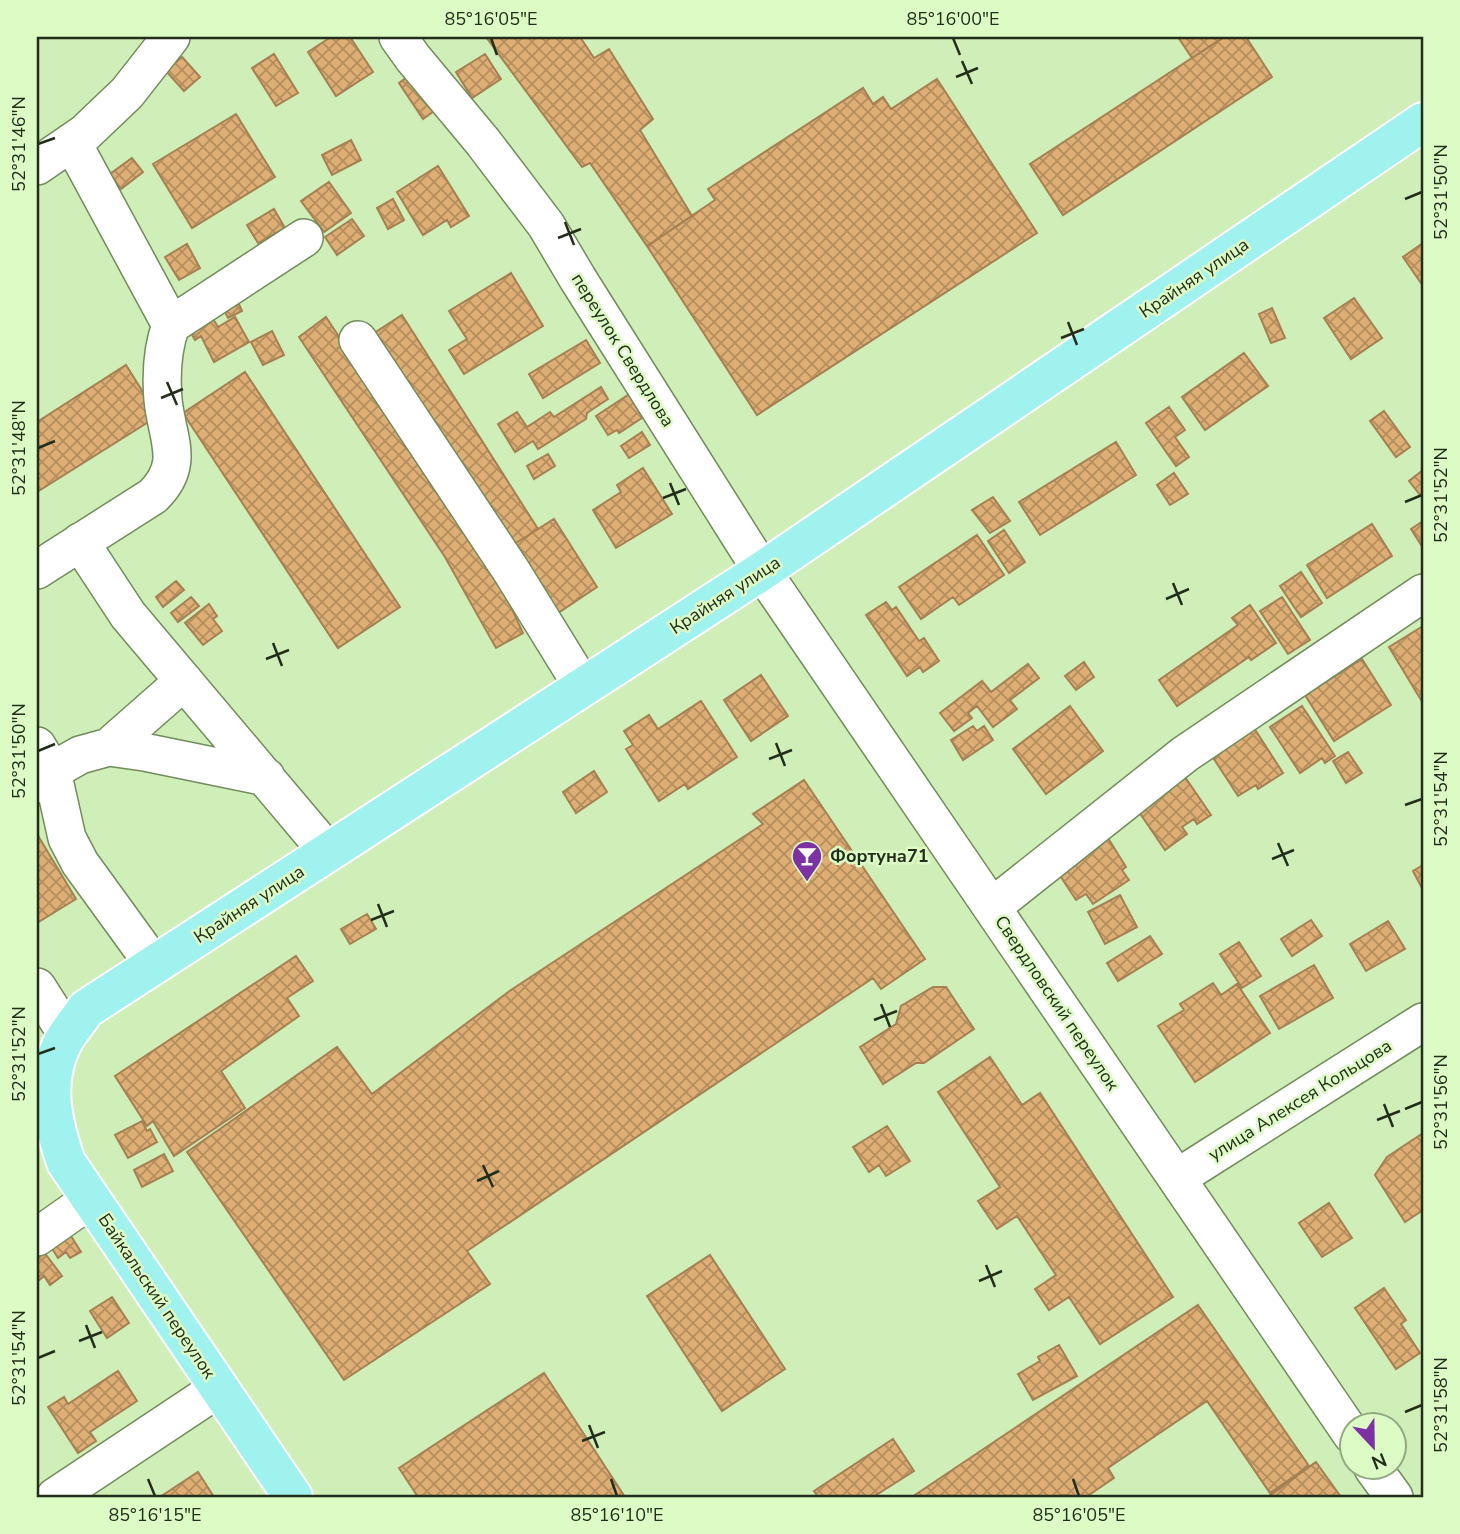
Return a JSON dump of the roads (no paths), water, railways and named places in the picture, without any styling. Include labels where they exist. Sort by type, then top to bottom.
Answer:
[{"type":"main road","name":"Крайняя улица","points":[[44,1084],[61,1046],[86,1010],[762,571],[1423,122]]},
{"type":"main road","name":"Байкальский переулок","points":[[44,1084],[53,1124],[66,1162],[293,1497]]},
{"type":"street","points":[[37,166],[85,132],[127,93],[171,37]]},
{"type":"street","name":"переулок Свердлова","points":[[398,37],[546,225],[762,571]]},
{"type":"street","points":[[37,570],[153,496],[164,486],[170,474],[173,450],[163,403],[162,383],[164,354],[171,325],[72,142]]},
{"type":"street","points":[[171,325],[304,238]]},
{"type":"street","points":[[358,340],[512,572],[583,687]]},
{"type":"street","points":[[80,542],[128,615],[328,852]]},
{"type":"street","name":"Свердловский переулок","points":[[762,571],[1338,1414]]},
{"type":"street","points":[[992,907],[1185,754],[1423,593]]},
{"type":"street","points":[[109,747],[184,681]]},
{"type":"street","points":[[154,965],[80,863],[67,838],[42,767],[109,747],[266,777]]},
{"type":"street","points":[[37,988],[68,1036]]},
{"type":"street","name":"улица Алексея Кольцова","points":[[1177,1178],[1423,1021]]},
{"type":"street","points":[[37,1237],[91,1199]]},
{"type":"street","points":[[55,1497],[219,1388]]},
{"type":"street","points":[[1383,1482],[1394,1497]]},
{"type":"place","name":"Фортуна71","points":[[807,883]]}]
